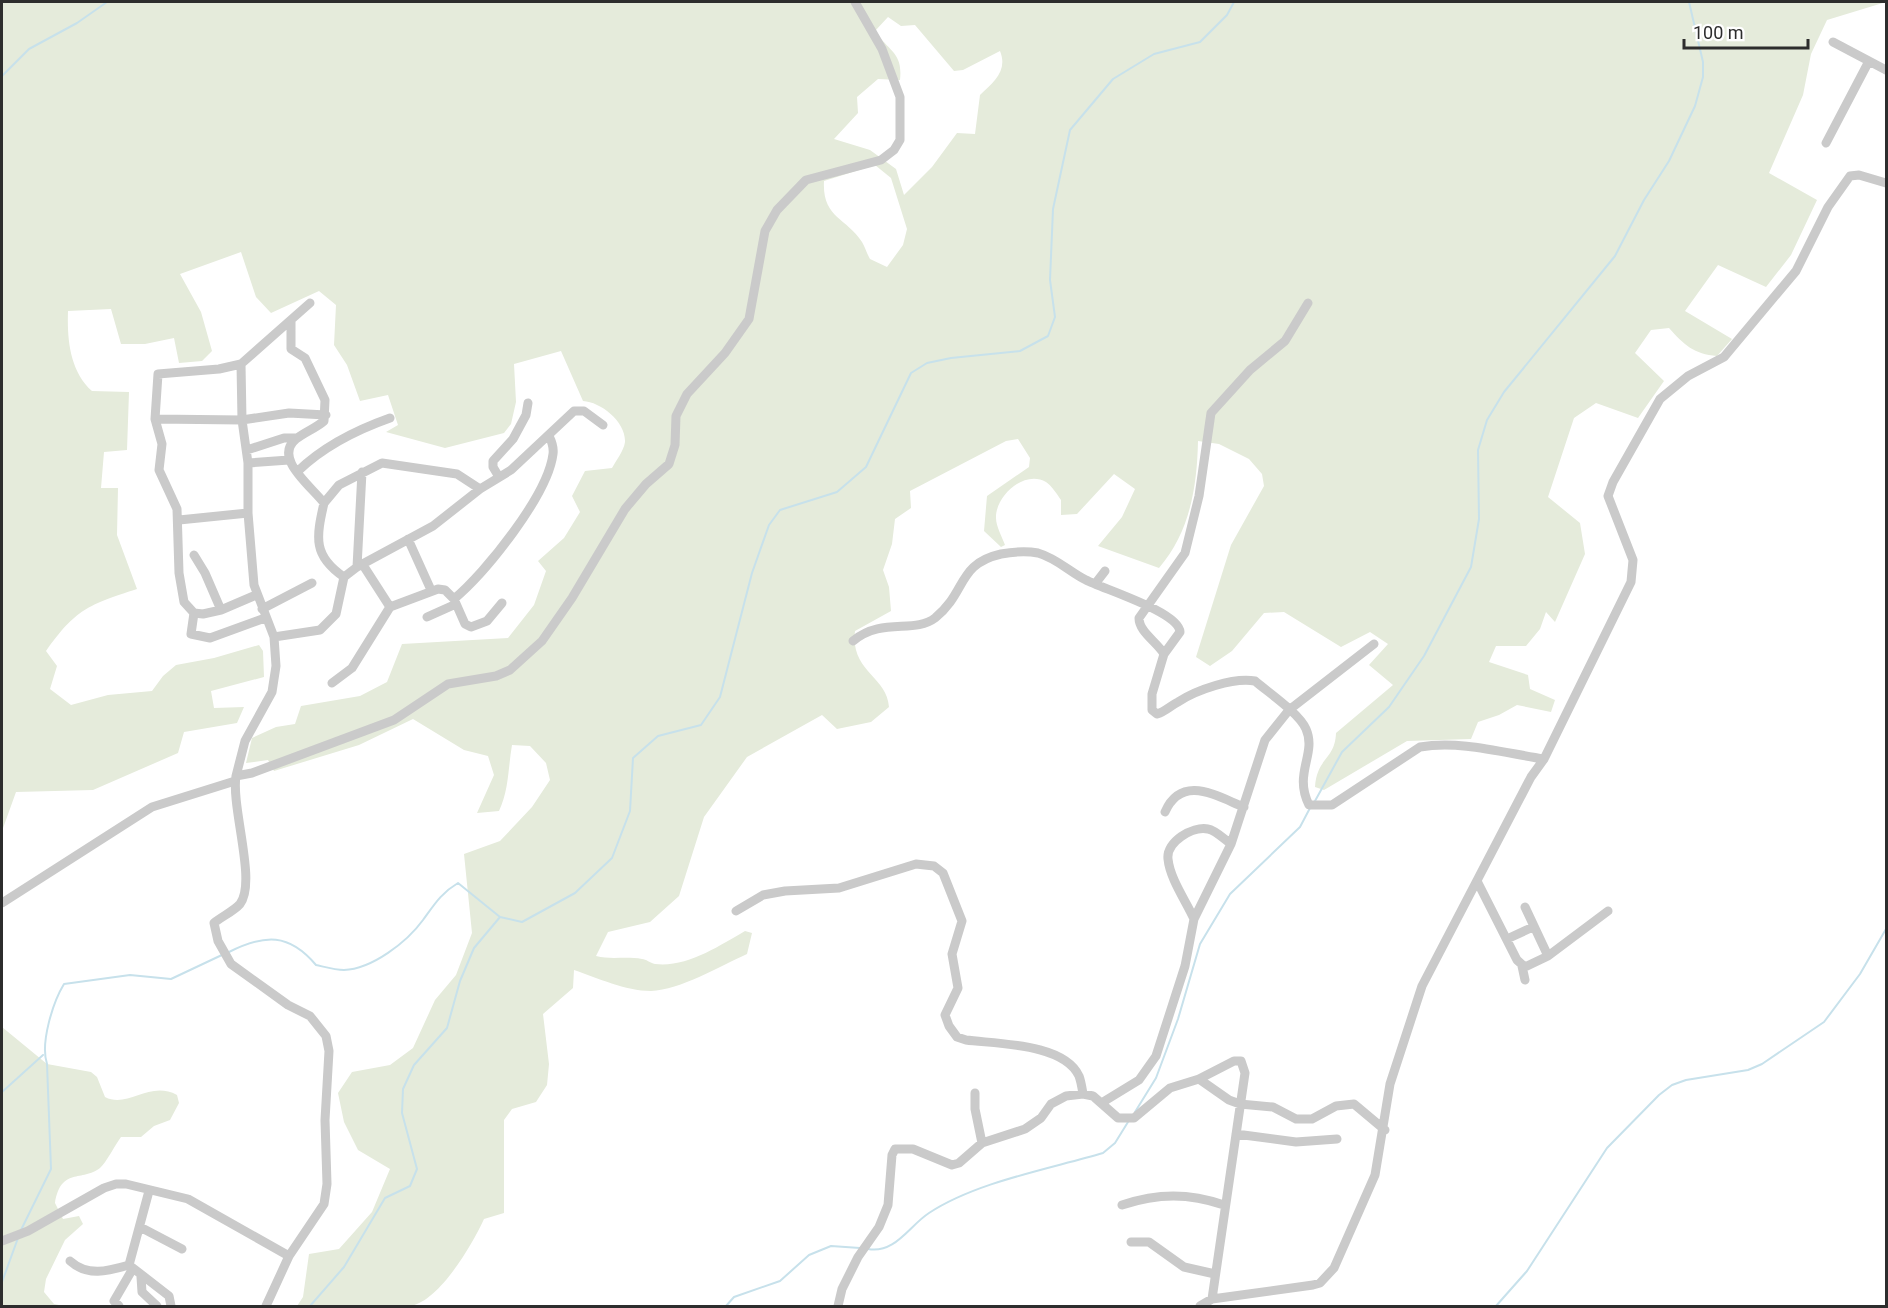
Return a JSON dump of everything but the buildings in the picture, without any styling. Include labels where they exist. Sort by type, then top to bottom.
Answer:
[{"type":"street","points":[[2,903],[152,807],[252,773],[394,720],[448,684],[496,676],[510,670],[542,641],[578,588],[625,508],[646,484],[669,464],[675,445],[676,416],[687,394],[725,353],[749,319],[765,231],[777,210],[806,180],[881,160],[894,150],[900,140],[900,97],[882,49],[855,2]]},
{"type":"street","points":[[1833,42],[1887,70]]},
{"type":"street","points":[[1826,143],[1869,61]]},
{"type":"street","points":[[1200,1306],[1212,1299],[1238,1302],[1313,1285],[1334,1268],[1375,1175],[1390,1084],[1422,986],[1531,777],[1544,759],[1634,575],[1633,560],[1609,500],[1609,490],[1660,399],[1688,376],[1724,357],[1796,271],[1828,207],[1850,176],[1858,175],[1887,183]]},
{"type":"street","points":[[194,613],[184,602],[180,589],[179,520],[173,497],[159,470],[162,436],[155,419],[158,374],[219,369],[241,364],[310,303]]},
{"type":"street","points":[[1164,654],[1159,645],[1139,624],[1138,618],[1185,553],[1199,496],[1211,413],[1250,370],[1285,341],[1308,303]]},
{"type":"street","points":[[291,321],[291,349],[305,358],[325,400],[326,416],[319,426],[297,438],[288,447],[288,460],[324,503]]},
{"type":"street","points":[[241,364],[242,420],[248,463],[248,513],[256,595],[274,637],[276,666],[272,692],[245,741],[235,779],[248,885],[240,904],[214,923],[218,941],[228,959],[280,1000],[310,1016],[322,1029],[328,1043],[325,1120],[327,1184],[324,1204],[289,1256],[266,1306]]},
{"type":"street","points":[[499,477],[493,467],[493,461],[513,439],[526,416],[528,403]]},
{"type":"street","points":[[274,637],[320,630],[336,614],[344,577],[448,515],[480,489],[530,455],[574,411],[580,410],[603,425]]},
{"type":"street","points":[[155,419],[242,420],[277,413],[326,416]]},
{"type":"street","points":[[298,471],[331,445],[363,428],[390,418]]},
{"type":"street","points":[[427,617],[455,601],[475,581],[532,502],[548,472],[553,454],[549,436]]},
{"type":"street","points":[[247,450],[284,438],[297,438]]},
{"type":"street","points":[[248,463],[288,460]]},
{"type":"street","points":[[344,577],[327,566],[321,556],[319,523],[324,503],[339,485],[382,463],[430,472],[457,474],[480,489]]},
{"type":"street","points":[[362,472],[360,566],[390,607]]},
{"type":"street","points":[[179,520],[248,513]]},
{"type":"street","points":[[408,539],[431,590]]},
{"type":"street","points":[[853,641],[871,629],[924,623],[934,618],[958,593],[972,566],[978,561],[1001,554],[1038,553],[1095,584],[1148,606],[1180,627],[1180,632],[1164,654],[1152,694],[1152,710],[1157,714],[1178,701],[1230,680],[1240,679],[1256,681],[1289,710],[1306,728],[1309,749],[1302,778],[1302,790],[1314,805],[1332,805],[1420,747],[1436,744],[1472,747],[1544,759]]},
{"type":"street","points":[[194,555],[205,573],[221,610]]},
{"type":"street","points":[[1095,584],[1105,571]]},
{"type":"street","points":[[194,613],[191,634],[207,638],[264,613],[312,583]]},
{"type":"street","points":[[332,683],[352,668],[390,607],[406,603],[431,590],[445,590],[455,601],[465,624],[471,627],[487,621],[502,603]]},
{"type":"street","points":[[194,613],[221,610],[256,595]]},
{"type":"street","points":[[1103,1102],[1139,1080],[1156,1056],[1185,966],[1194,919],[1231,844],[1264,740],[1289,710],[1374,644]]},
{"type":"street","points":[[1165,812],[1170,801],[1179,794],[1196,789],[1244,807]]},
{"type":"street","points":[[1194,919],[1170,868],[1167,856],[1172,845],[1186,833],[1200,828],[1210,828],[1231,844]]},
{"type":"street","points":[[736,911],[763,895],[839,888],[916,864],[934,866],[943,873],[962,921],[952,954],[958,987],[945,1015],[949,1026],[957,1037],[966,1040],[1031,1047],[1053,1055],[1068,1063],[1078,1075],[1083,1094]]},
{"type":"street","points":[[1477,881],[1522,966],[1525,980]]},
{"type":"street","points":[[1525,907],[1548,956]]},
{"type":"street","points":[[1522,966],[1548,956],[1608,911]]},
{"type":"street","points":[[1507,939],[1533,927]]},
{"type":"street","points":[[838,1306],[842,1289],[858,1257],[879,1227],[888,1205],[892,1155],[895,1149],[913,1149],[952,1165],[960,1163],[982,1143],[1025,1129],[1041,1118],[1058,1099],[1083,1094],[1103,1102],[1111,1113],[1129,1118],[1170,1088],[1199,1078],[1234,1061],[1241,1061],[1245,1073],[1212,1299]]},
{"type":"street","points":[[1199,1078],[1216,1092],[1240,1104],[1273,1107],[1291,1117],[1302,1119],[1312,1119],[1336,1106],[1354,1104],[1384,1130]]},
{"type":"street","points":[[975,1094],[975,1109],[982,1143]]},
{"type":"street","points":[[1236,1134],[1296,1142],[1337,1139]]},
{"type":"street","points":[[2,1241],[28,1231],[104,1188],[126,1184],[188,1199],[289,1256]]},
{"type":"street","points":[[119,1306],[114,1301],[131,1268],[149,1191]]},
{"type":"street","points":[[1122,1204],[1152,1197],[1181,1195],[1200,1197],[1224,1205]]},
{"type":"street","points":[[140,1227],[182,1249]]},
{"type":"street","points":[[1131,1242],[1149,1242],[1159,1246],[1184,1267],[1215,1274]]},
{"type":"street","points":[[70,1261],[78,1268],[92,1272],[131,1268],[169,1296],[171,1306]]},
{"type":"street","points":[[141,1276],[142,1292],[157,1306]]},
{"type":"green space","points":[[2,2],[1886,2],[1827,20],[1811,54],[1803,95],[1769,173],[1817,200],[1791,255],[1766,287],[1718,265],[1685,311],[1732,339],[1717,356],[1690,348],[1669,328],[1651,330],[1635,353],[1664,381],[1638,418],[1596,403],[1574,418],[1548,497],[1580,523],[1585,554],[1555,622],[1546,612],[1540,629],[1526,646],[1496,646],[1489,662],[1528,675],[1530,689],[1555,700],[1551,712],[1517,705],[1499,715],[1478,722],[1471,739],[1407,741],[1324,790],[1315,787],[1319,770],[1333,749],[1336,733],[1393,685],[1369,665],[1388,644],[1370,632],[1341,647],[1284,612],[1264,613],[1232,651],[1210,666],[1196,657],[1231,545],[1264,486],[1262,474],[1249,459],[1219,444],[1198,441],[1196,475],[1190,508],[1178,539],[1159,568],[1098,546],[1122,517],[1135,489],[1114,474],[1077,514],[1061,515],[1061,500],[1046,482],[1029,479],[1012,487],[1000,502],[997,510],[997,524],[1005,545],[1001,547],[984,531],[987,496],[1029,467],[1030,458],[1018,439],[1006,441],[910,491],[911,508],[895,519],[892,544],[883,570],[889,587],[891,611],[855,631],[858,656],[882,688],[889,707],[871,722],[837,729],[822,715],[747,757],[704,817],[679,896],[650,922],[608,932],[596,956],[644,959],[655,964],[678,963],[702,955],[745,931],[752,933],[747,954],[687,982],[662,990],[641,990],[622,986],[574,970],[573,988],[543,1014],[549,1064],[547,1085],[536,1102],[512,1109],[504,1120],[504,1213],[484,1219],[472,1243],[454,1270],[433,1294],[422,1302],[411,1306],[297,1306],[303,1297],[309,1254],[339,1249],[372,1212],[390,1169],[358,1150],[344,1122],[338,1093],[352,1072],[390,1065],[413,1048],[435,1000],[456,975],[472,933],[464,854],[500,841],[532,807],[550,780],[546,763],[530,746],[512,745],[506,787],[499,811],[477,813],[494,775],[488,756],[464,750],[413,719],[359,745],[274,771],[268,760],[246,763],[252,738],[276,727],[295,724],[301,706],[360,696],[387,682],[402,644],[508,638],[534,605],[546,571],[538,561],[564,538],[580,512],[572,496],[585,471],[612,468],[625,442],[621,427],[611,414],[597,405],[583,401],[561,351],[514,364],[516,402],[511,424],[504,433],[445,448],[386,432],[398,425],[388,395],[360,401],[347,365],[334,345],[336,305],[319,291],[271,313],[256,297],[241,252],[180,274],[201,312],[212,351],[202,361],[179,363],[174,338],[145,344],[121,344],[111,309],[68,311],[71,354],[74,365],[85,383],[92,391],[129,392],[127,450],[104,452],[101,488],[118,488],[117,535],[137,589],[84,610],[66,626],[46,651],[57,666],[50,689],[71,705],[108,695],[152,691],[163,676],[176,665],[214,658],[259,645],[263,651],[264,677],[211,691],[214,708],[244,707],[237,723],[184,732],[178,753],[93,790],[16,792],[2,831]],"holes":[[[888,17],[901,26],[915,25],[954,71],[963,70],[1000,51],[1002,58],[998,76],[980,95],[975,134],[957,133],[932,167],[904,195],[896,169],[870,150],[834,139],[858,113],[857,97],[878,79],[900,80],[897,58],[875,31]],[[875,165],[891,178],[907,229],[903,245],[887,267],[870,259],[856,234],[831,210],[824,193],[824,181]]]},
{"type":"green space","points":[[2,1027],[47,1064],[91,1072],[97,1077],[105,1097],[122,1100],[148,1092],[167,1091],[177,1095],[179,1103],[170,1120],[154,1126],[141,1137],[121,1137],[100,1168],[73,1177],[62,1184],[55,1203],[63,1219],[79,1216],[83,1224],[65,1240],[46,1279],[44,1292],[54,1304],[64,1306],[2,1306]]},
{"type":"waterway","points":[[2,76],[29,49],[77,23],[107,2]]},
{"type":"waterway","points":[[229,952],[254,942],[276,940],[296,947],[316,965],[344,970],[366,965],[388,953],[408,937],[442,895],[458,883],[500,917],[522,922],[575,893],[612,858],[630,811],[633,758],[658,736],[701,725],[720,697],[752,573],[769,525],[780,510],[837,492],[866,467],[911,373],[927,363],[951,358],[1020,351],[1048,336],[1055,317],[1050,280],[1053,209],[1070,130],[1113,79],[1154,54],[1200,42],[1227,15],[1234,2]]},
{"type":"waterway","points":[[1315,801],[1342,752],[1389,707],[1424,656],[1471,567],[1479,519],[1478,450],[1487,420],[1504,392],[1615,256],[1644,200],[1669,161],[1695,106],[1703,77],[1703,62],[1689,2]]},
{"type":"waterway","points":[[1135,1112],[1156,1078],[1178,1019],[1200,944],[1230,894],[1300,827],[1310,808]]},
{"type":"waterway","points":[[310,1306],[344,1267],[385,1198],[410,1186],[417,1169],[402,1113],[403,1089],[414,1065],[447,1028],[460,981],[474,948],[500,917]]},
{"type":"waterway","points":[[1496,1306],[1527,1271],[1607,1148],[1659,1095],[1672,1085],[1686,1080],[1748,1070],[1762,1064],[1824,1022],[1860,974],[1886,929]]},
{"type":"waterway","points":[[21,1230],[51,1169],[45,1045],[52,1012],[64,984],[130,975],[171,979],[224,954]]},
{"type":"waterway","points":[[2,1092],[43,1055]]},
{"type":"waterway","points":[[868,1249],[878,1249],[894,1243],[929,1213],[968,1193],[1013,1177],[1103,1153],[1115,1143],[1128,1122]]},
{"type":"waterway","points":[[2,1282],[18,1238]]},
{"type":"waterway","points":[[726,1306],[734,1297],[780,1281],[809,1255],[831,1246],[860,1248]]}]
